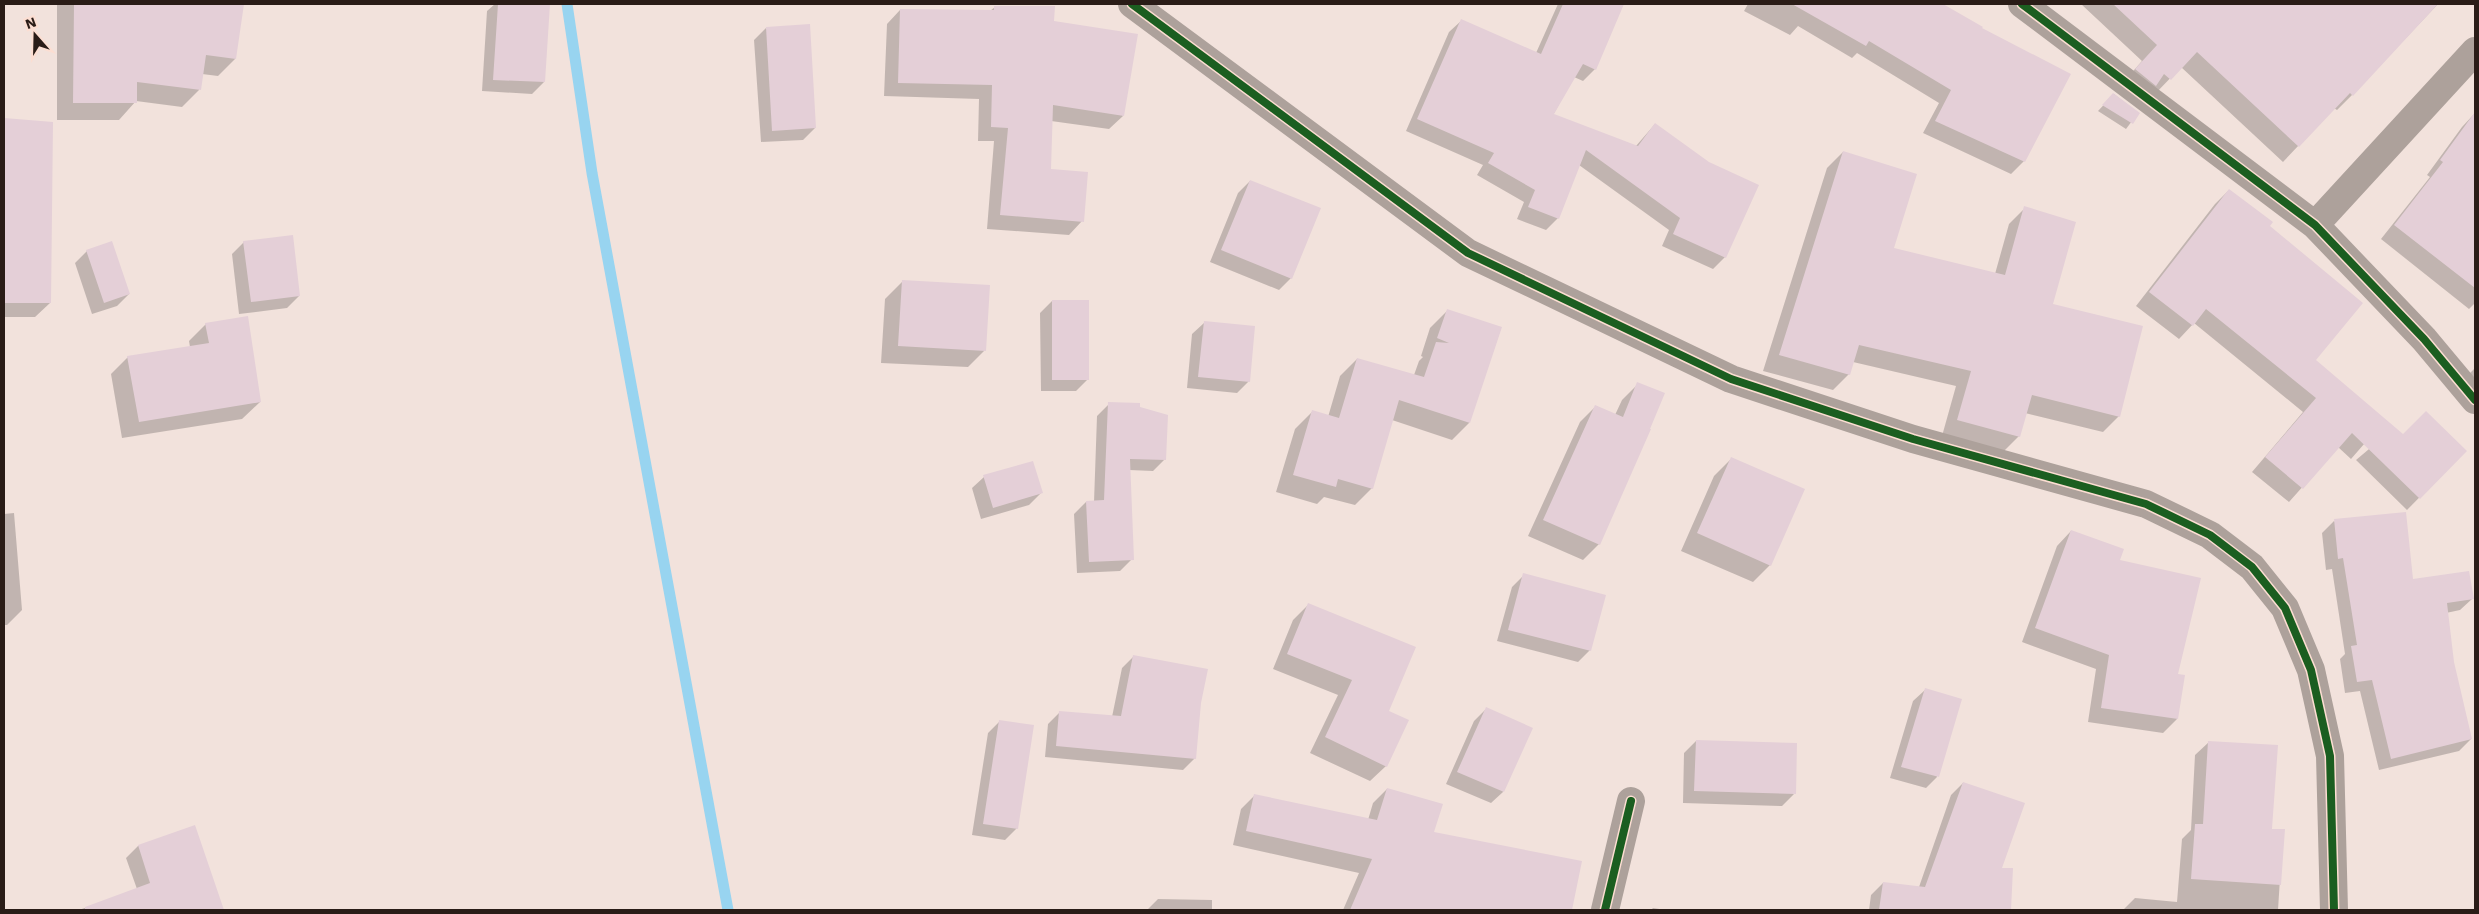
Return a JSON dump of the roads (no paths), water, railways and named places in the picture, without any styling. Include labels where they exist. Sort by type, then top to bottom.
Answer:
[{"type":"street","points":[[1132,4],[1468,253],[1732,379],[1913,439],[2146,504],[2210,535],[2224,545],[2252,567],[2285,608],[2310,670],[2330,756],[2334,910]]},
{"type":"street","points":[[2022,4],[2316,225],[2424,339],[2475,400]]},
{"type":"street","points":[[2316,225],[2475,51]]},
{"type":"street","points":[[1604,910],[1631,800]]},
{"type":"waterway","points":[[567,4],[592,173],[728,910]]}]
